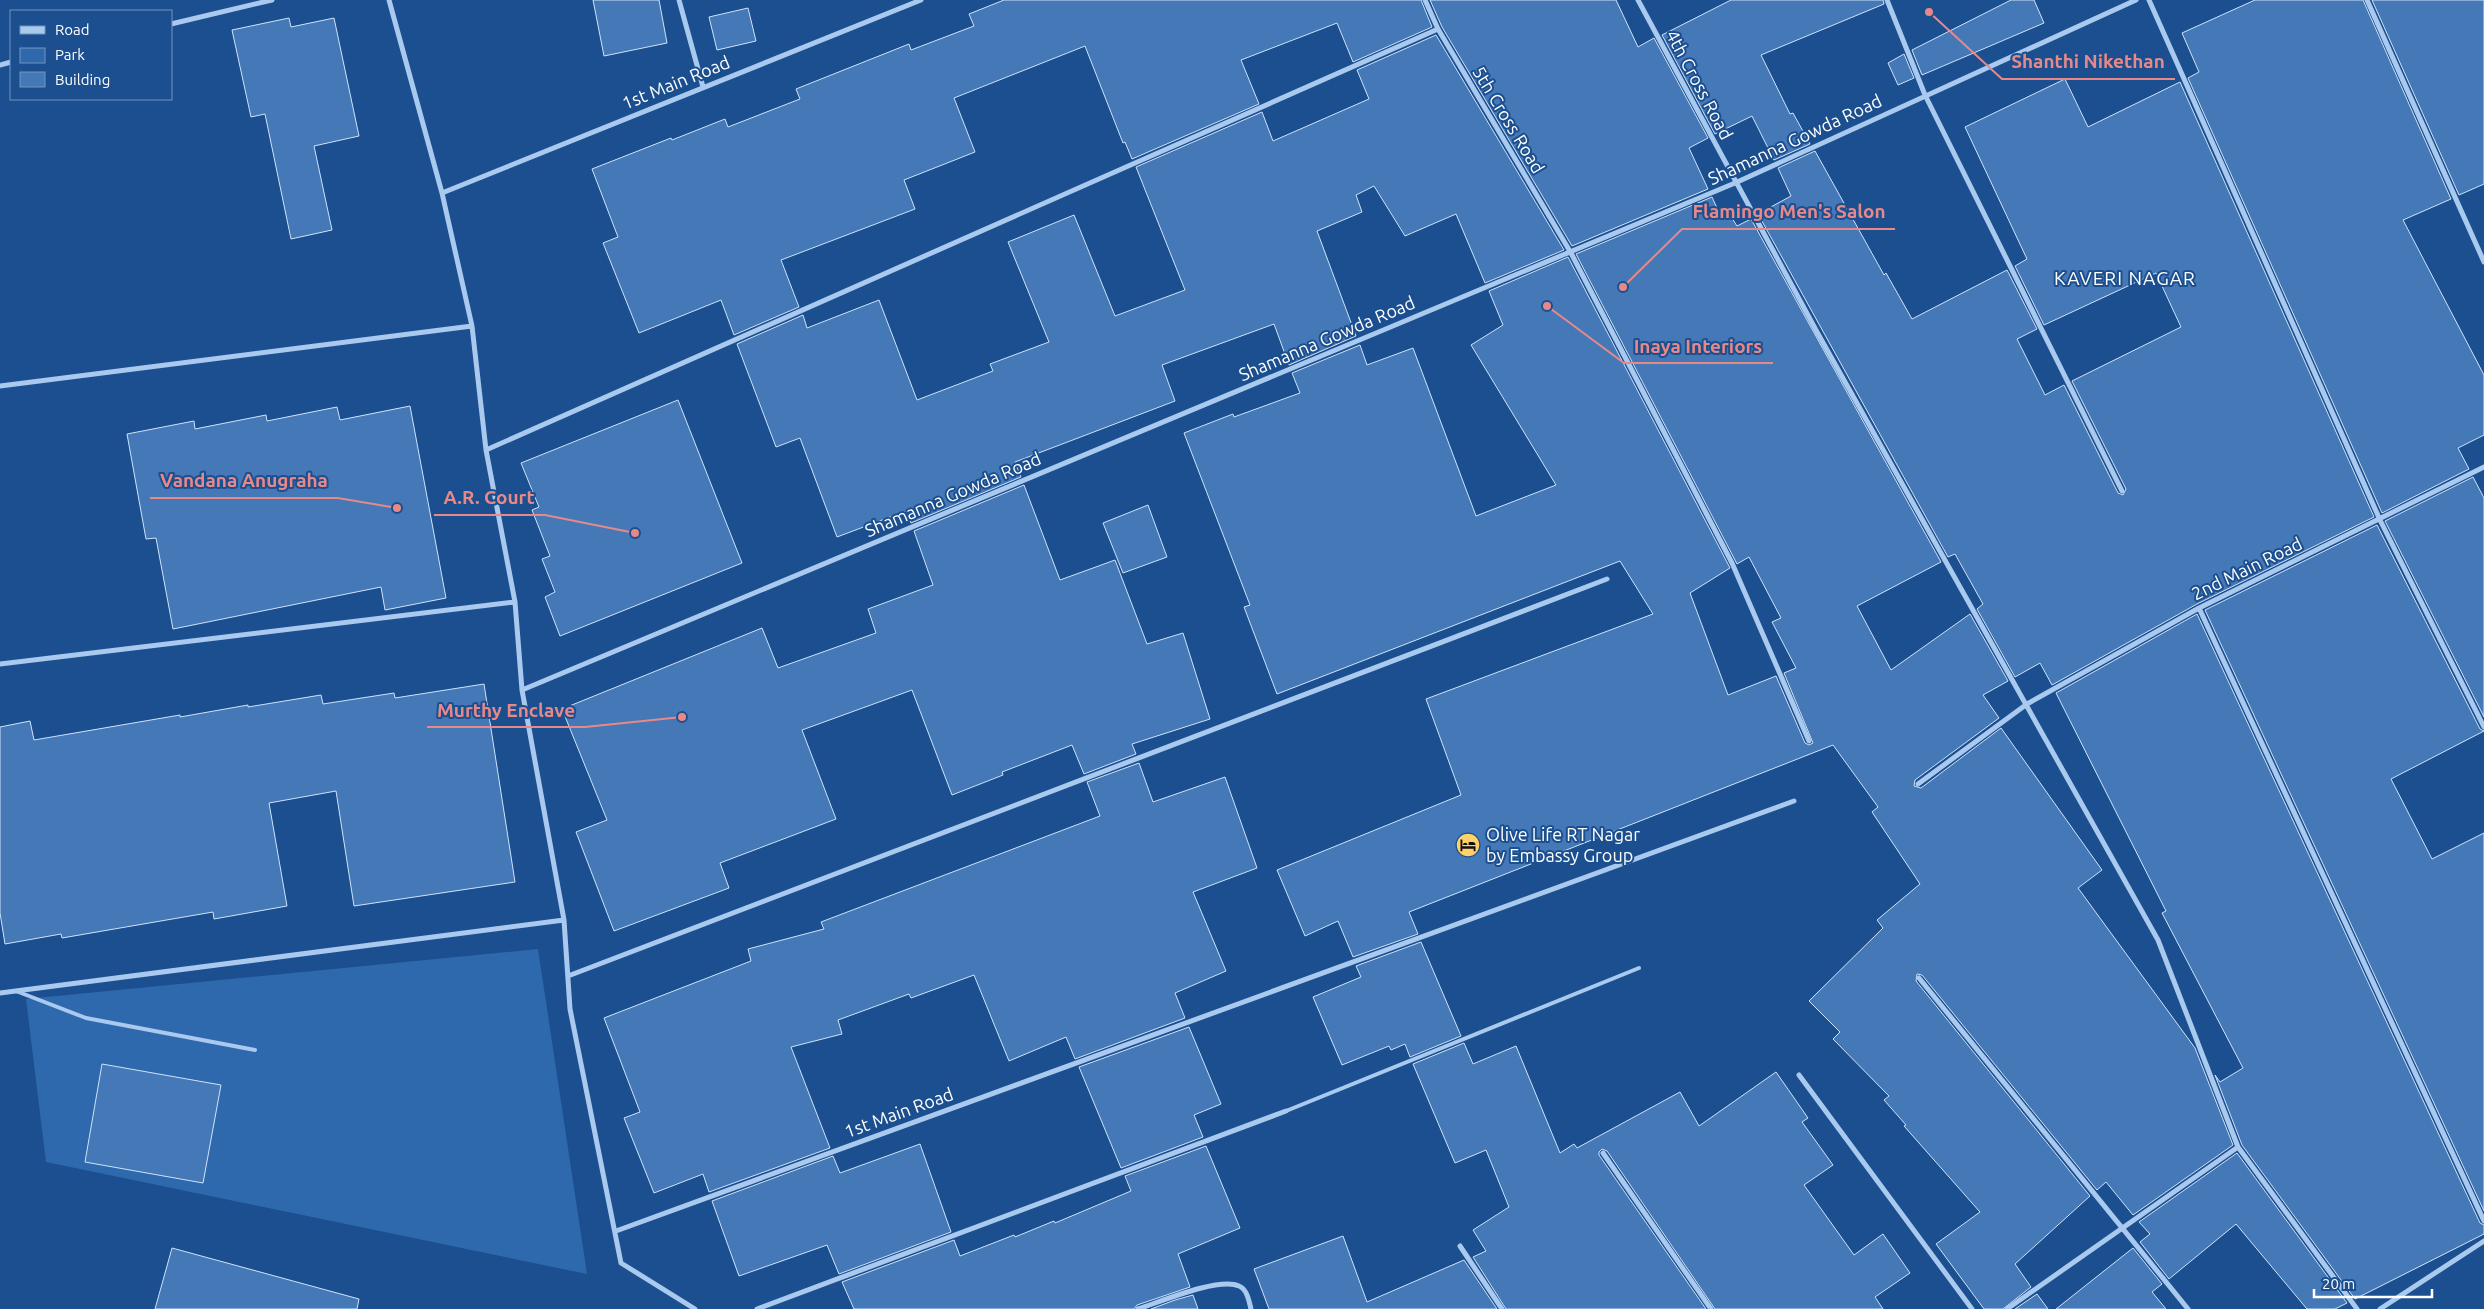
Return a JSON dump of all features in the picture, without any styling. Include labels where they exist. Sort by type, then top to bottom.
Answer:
[{"type":"street","points":[[172,24],[272,0]]},
{"type":"street","points":[[388,0],[442,193],[472,326],[486,450],[515,602],[522,690],[564,920],[570,1009],[621,1263],[695,1309]]},
{"type":"street","points":[[679,0],[703,87]]},
{"type":"street","name":"1st Main Road","points":[[442,193],[921,0]]},
{"type":"street","name":"5th Cross Road","points":[[1425,0],[1438,29],[1571,253],[1732,563],[1808,741]]},
{"type":"street","name":"4th Cross Road","points":[[1638,0],[1735,183],[2158,940],[2238,1147],[2357,1309]]},
{"type":"street","points":[[1887,0],[1925,96],[2122,491]]},
{"type":"street","name":"Shamanna Gowda Road","points":[[522,690],[1735,183],[2136,0]]},
{"type":"street","points":[[2149,0],[2380,520],[2484,727]]},
{"type":"street","points":[[2367,0],[2484,262]]},
{"type":"street","points":[[486,450],[1438,29]]},
{"type":"street","points":[[0,386],[472,326]]},
{"type":"street","name":"2nd Main Road","points":[[1918,784],[2027,704],[2199,608],[2484,467]]},
{"type":"street","points":[[568,976],[1607,579]]},
{"type":"street","points":[[0,664],[515,602]]},
{"type":"street","points":[[2199,608],[2484,1221]]},
{"type":"street","name":"1st Main Road","points":[[616,1232],[1191,1020],[1794,801]]},
{"type":"street","points":[[0,992],[564,920]]},
{"type":"street","points":[[1919,978],[2188,1309]]},
{"type":"street","points":[[1799,1075],[1972,1309]]},
{"type":"street","points":[[757,1309],[1286,1111]]},
{"type":"street","points":[[2006,1309],[2238,1147]]},
{"type":"street","points":[[1603,1153],[1711,1309]]},
{"type":"street","points":[[2380,1309],[2484,1241]]},
{"type":"street","points":[[1460,1246],[1502,1309]]},
{"type":"street","points":[[1138,1309],[1214,1286],[1231,1284],[1240,1286],[1245,1291],[1251,1309]]},
{"type":"lane","points":[[1286,1111],[1639,968]]},
{"type":"lane","points":[[16,991],[86,1018],[255,1050]]},
{"type":"green space","points":[[538,949],[587,1274],[46,1162],[26,999]]},
{"type":"building","points":[[593,0],[659,0],[667,43],[604,56]]},
{"type":"building","points":[[1004,0],[1421,0],[1432,27],[1353,62],[1337,23],[1241,60],[1259,104],[1132,159],[1125,142],[1123,143],[1085,46],[954,98],[975,152],[904,180],[915,209],[781,260],[799,307],[734,335],[721,300],[639,333],[603,243],[618,237],[592,169],[725,119],[728,127],[800,99],[796,89],[909,44],[911,50],[974,26],[969,14]]},
{"type":"building","points":[[1430,0],[1616,0],[1638,47],[1654,38],[1708,138],[1689,148],[1708,189],[1572,246],[1442,27]]},
{"type":"building","points":[[1731,0],[1883,0],[1884,4],[1761,55],[1790,114],[1793,113],[1810,144],[1774,160],[1752,116],[1715,134],[1662,35]]},
{"type":"building","points":[[2011,0],[2034,0],[2044,23],[1922,75],[1912,50]]},
{"type":"building","points":[[2255,0],[2363,0],[2451,199],[2403,220],[2484,375],[2484,435],[2458,448],[2469,469],[2382,513],[2188,78],[2199,72],[2182,33]]},
{"type":"building","points":[[2372,0],[2484,0],[2484,184],[2459,195]]},
{"type":"building","points":[[748,8],[756,41],[717,50],[709,17]]},
{"type":"building","points":[[289,18],[291,27],[334,18],[359,136],[314,146],[332,230],[291,239],[265,114],[251,117],[232,30]]},
{"type":"building","points":[[1436,35],[1564,250],[1485,283],[1456,214],[1405,236],[1374,186],[1356,195],[1362,212],[1317,231],[1356,336],[1289,365],[1274,324],[1162,365],[1175,401],[1015,462],[1021,477],[911,523],[906,511],[837,537],[800,438],[776,447],[737,344],[803,315],[807,328],[879,300],[917,400],[993,371],[990,364],[1049,342],[1008,242],[1074,215],[1115,316],[1185,290],[1136,167],[1262,112],[1273,141],[1369,99],[1357,70]]},
{"type":"building","points":[[1904,54],[1914,78],[1898,85],[1888,63]]},
{"type":"building","points":[[2065,79],[2088,127],[2180,82],[2374,517],[2197,604],[2052,685],[2040,663],[2015,677],[1977,609],[1983,604],[1955,554],[1948,557],[1758,214],[1791,196],[1778,168],[1815,151],[1884,275],[1886,273],[1912,319],[2007,270],[2037,329],[2017,339],[2045,395],[2064,385],[2118,493],[2123,495],[2126,489],[2072,381],[2181,327],[2156,273],[2044,325],[2015,266],[2027,259],[1965,127]]},
{"type":"building","points":[[1712,197],[1722,219],[1730,215],[1737,226],[1751,219],[1941,562],[1857,606],[1891,670],[1970,614],[2008,681],[1983,695],[1999,718],[1915,780],[1914,786],[1921,788],[2001,728],[2102,870],[2078,888],[2195,1048],[2233,1145],[2133,1215],[2106,1182],[2097,1190],[1922,975],[1917,974],[1916,981],[2090,1196],[2015,1264],[2031,1287],[2003,1309],[1984,1309],[1936,1244],[1980,1212],[1904,1126],[1906,1125],[1884,1100],[1889,1096],[1833,1039],[1840,1032],[1809,1001],[1883,928],[1877,920],[1920,884],[1872,812],[1878,807],[1833,745],[1409,912],[1418,934],[1353,957],[1338,921],[1305,936],[1277,870],[1461,795],[1426,699],[1653,614],[1620,561],[1277,694],[1244,607],[1250,605],[1184,433],[1233,414],[1234,417],[1300,393],[1292,373],[1360,345],[1367,365],[1413,348],[1476,516],[1556,485],[1471,345],[1503,325],[1489,291],[1568,257],[1730,568],[1690,593],[1728,695],[1776,676],[1805,743],[1809,745],[1813,743],[1784,673],[1796,668],[1772,622],[1781,618],[1749,557],[1737,564],[1576,254]]},
{"type":"building","points":[[678,400],[742,563],[560,636],[545,597],[555,592],[542,559],[550,556],[532,510],[539,507],[521,463]]},
{"type":"building","points":[[410,406],[446,598],[385,610],[381,587],[173,629],[156,538],[146,539],[127,434],[194,421],[195,429],[266,415],[267,421],[337,407],[340,420]]},
{"type":"building","points":[[2473,477],[2484,498],[2484,717],[2385,521]]},
{"type":"building","points":[[1024,485],[1060,580],[1115,560],[1147,644],[1183,633],[1210,719],[1132,744],[1136,754],[1084,774],[1072,745],[1002,772],[1003,775],[952,795],[912,690],[802,730],[836,819],[720,863],[729,888],[614,931],[576,832],[607,820],[562,709],[762,628],[778,668],[876,633],[868,609],[933,585],[914,531]]},
{"type":"building","points":[[1148,505],[1167,557],[1123,573],[1103,523]]},
{"type":"building","points":[[2377,525],[2480,729],[2484,731],[2391,779],[2432,859],[2484,833],[2484,1211],[2205,610]]},
{"type":"building","points":[[2197,614],[2480,1223],[2484,1225],[2484,1234],[2355,1299],[2242,1145],[2215,1075],[2220,1082],[2243,1068],[2162,913],[2166,911],[2056,693]]},
{"type":"building","points":[[484,684],[515,882],[354,906],[336,791],[269,803],[287,906],[214,919],[213,912],[62,938],[61,934],[5,944],[0,913],[0,727],[30,721],[34,740],[180,715],[180,717],[321,695],[323,704],[394,693],[395,698]]},
{"type":"building","points":[[1139,763],[1153,802],[1225,777],[1257,868],[1193,892],[1226,971],[1175,993],[1185,1018],[1075,1059],[1066,1037],[1009,1061],[974,975],[911,998],[909,994],[838,1020],[842,1034],[791,1047],[830,1148],[709,1192],[703,1174],[654,1193],[624,1118],[640,1112],[604,1018],[751,961],[748,949],[824,929],[821,922],[1100,816],[1087,782]]},
{"type":"building","points":[[1421,942],[1461,1036],[1410,1057],[1405,1044],[1391,1050],[1389,1046],[1342,1065],[1313,997],[1361,977],[1356,966]]},
{"type":"building","points":[[1189,1027],[1221,1104],[1194,1115],[1203,1137],[1121,1168],[1079,1067]]},
{"type":"building","points":[[1464,1043],[1473,1064],[1516,1046],[1560,1153],[1574,1144],[1577,1148],[1680,1092],[1699,1126],[1776,1072],[1808,1118],[1802,1122],[1833,1165],[1804,1185],[1854,1255],[1883,1234],[1910,1273],[1875,1297],[1883,1309],[1715,1309],[1607,1151],[1602,1149],[1599,1155],[1706,1309],[1506,1309],[1473,1257],[1486,1251],[1473,1230],[1509,1207],[1486,1150],[1455,1163],[1413,1064]]},
{"type":"building","points":[[102,1064],[221,1085],[203,1183],[85,1162]]},
{"type":"building","points":[[920,1144],[951,1232],[839,1274],[827,1245],[739,1276],[712,1201],[833,1156],[840,1173]]},
{"type":"building","points":[[1206,1146],[1240,1228],[1178,1254],[1190,1287],[1137,1305],[1134,1309],[854,1309],[842,1282],[954,1240],[960,1256],[1054,1221],[1055,1223],[1131,1191],[1125,1176]]},
{"type":"building","points":[[2237,1153],[2347,1303],[2335,1309],[2307,1309],[2236,1224],[2169,1279],[2140,1242],[2150,1234],[2139,1222]]},
{"type":"building","points":[[1343,1236],[1367,1302],[1464,1260],[1497,1309],[1269,1309],[1254,1269]]},
{"type":"building","points":[[172,1248],[359,1299],[357,1309],[155,1309]]},
{"type":"building","points":[[2133,1248],[2162,1284],[2152,1292],[2166,1309],[2056,1309]]},
{"type":"building","points":[[2037,1294],[2048,1309],[2015,1309]]},
{"type":"building","points":[[1193,1295],[1198,1309],[1151,1309],[1175,1300]]},
{"type":"place","name":"Shanthi Nikethan","points":[[1929,12]]},
{"type":"place","name":"Flamingo Men's Salon","points":[[1623,287]]},
{"type":"place","name":"Inaya Interiors","points":[[1547,306]]},
{"type":"place","name":"Vandana Anugraha","points":[[397,508]]},
{"type":"place","name":"A.R. Court","points":[[635,533]]},
{"type":"place","name":"Murthy Enclave","points":[[682,717]]},
{"type":"place","name":"Olive Life RT Nagar by Embassy Group","points":[[1468,845]]},
{"type":"district","name":"KAVERI NAGAR","points":[[2125,278]]}]
